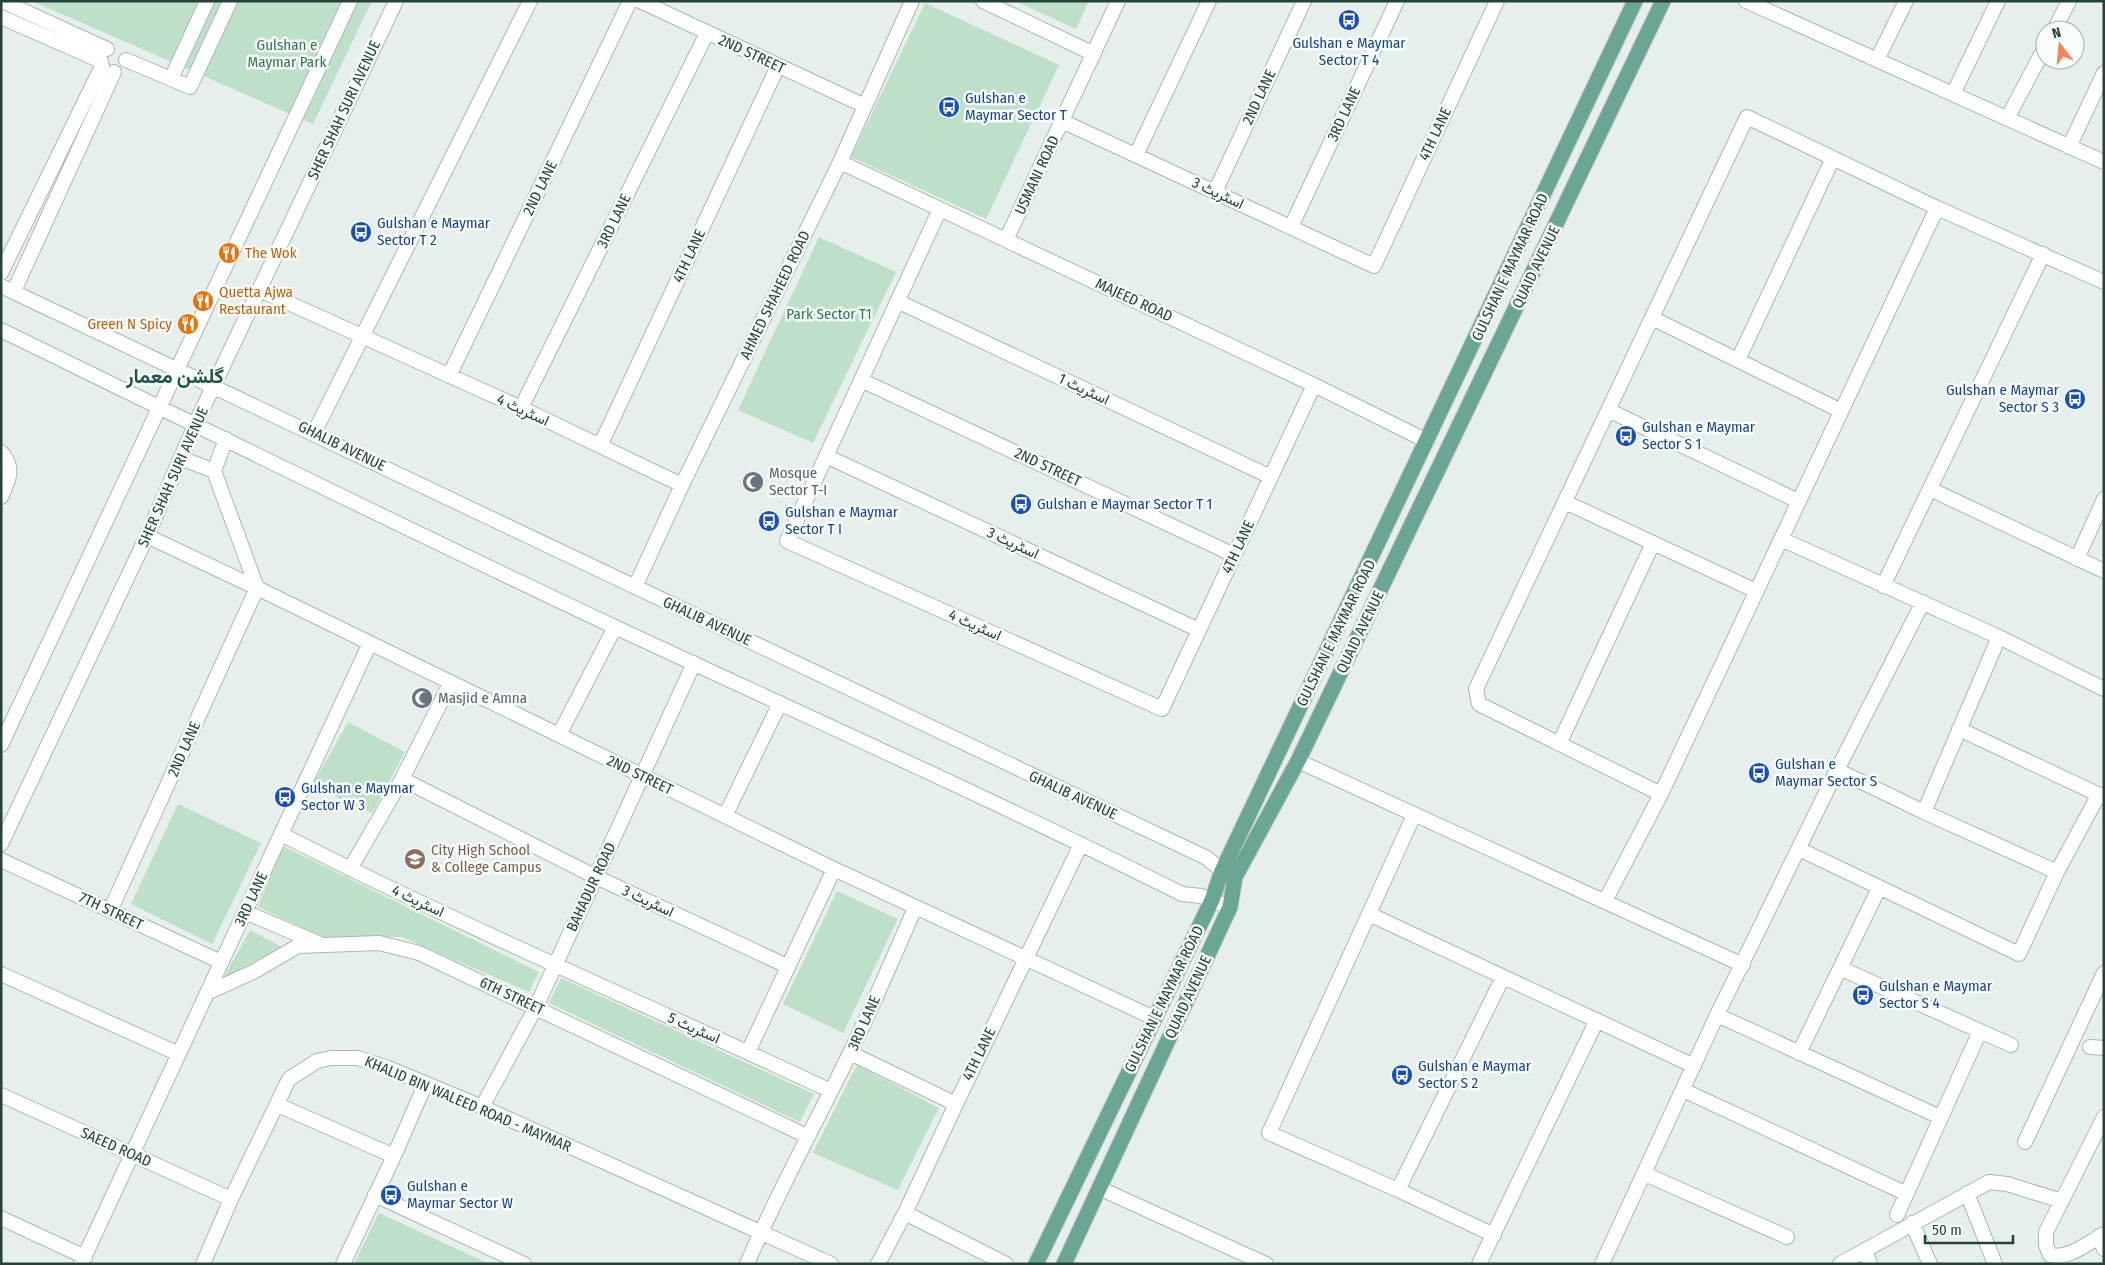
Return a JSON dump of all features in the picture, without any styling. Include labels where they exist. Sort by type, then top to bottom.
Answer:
[{"type":"main road","name":"GULSHAN E MAYMAR ROAD","points":[[1036,1264],[1212,900],[1229,874],[1428,441],[1635,1]]},
{"type":"main road","name":"QUAID AVENUE","points":[[1064,1264],[1230,907],[1229,874],[1298,761],[1663,1]]},
{"type":"street","points":[[1,273],[106,62],[113,48],[119,49],[124,54],[126,60],[120,71],[106,62],[2,1]]},
{"type":"street","points":[[171,79],[207,1]]},
{"type":"street","points":[[126,60],[190,87],[230,1]]},
{"type":"street","points":[[1,746],[350,1]]},
{"type":"street","name":"SHER SHAH SURI AVENUE","points":[[1,844],[147,536],[195,425],[396,1]]},
{"type":"street","points":[[314,433],[530,1]]},
{"type":"street","name":"2ND LANE","points":[[449,376],[630,1]]},
{"type":"street","name":"2ND STREET","points":[[640,1],[865,106]]},
{"type":"street","name":"AHMED SHAHEED ROAD","points":[[635,587],[682,485],[840,162],[912,1]]},
{"type":"street","points":[[983,1],[1094,54]]},
{"type":"street","name":"USMANI ROAD","points":[[1006,240],[1118,1]]},
{"type":"street","points":[[1136,155],[1209,1]]},
{"type":"street","name":"2ND LANE","points":[[1215,192],[1304,1]]},
{"type":"street","name":"3RD LANE","points":[[1292,228],[1397,1]]},
{"type":"street","name":"4TH LANE","points":[[1374,266],[1497,1]]},
{"type":"street","points":[[1746,1],[2104,162]]},
{"type":"street","points":[[1877,60],[1906,1]]},
{"type":"street","points":[[1953,94],[1998,1]]},
{"type":"street","points":[[2059,20],[2069,1]]},
{"type":"street","points":[[1,17],[106,62]]},
{"type":"street","name":"3RD LANE","points":[[521,408],[707,33]]},
{"type":"street","points":[[7,288],[106,62]]},
{"type":"street","name":"4TH LANE","points":[[600,446],[778,66]]},
{"type":"street","points":[[2007,119],[2035,66]]},
{"type":"street","points":[[2069,147],[2104,73]]},
{"type":"street","points":[[1661,794],[1478,704],[1476,689],[1747,117],[1937,208],[2104,282]]},
{"type":"street","name":"اسٹریٹ 3","points":[[1062,121],[1374,266]]},
{"type":"street","points":[[1738,360],[1834,158]]},
{"type":"street","name":"MAJEED ROAD","points":[[840,162],[1314,385],[1428,441]]},
{"type":"street","points":[[1605,900],[1661,794],[1937,208]]},
{"type":"street","points":[[826,456],[940,209]]},
{"type":"street","points":[[1883,586],[2043,254]]},
{"type":"street","name":"GHALIB AVENUE","points":[[7,288],[1207,858],[1229,874]]},
{"type":"street","points":[[260,290],[363,338]]},
{"type":"street","name":"اسٹریٹ 1","points":[[897,301],[1271,477]]},
{"type":"street","points":[[1652,318],[1841,411]]},
{"type":"street","points":[[1,330],[615,627],[780,702],[1081,844],[1182,894],[1212,900],[1230,907]]},
{"type":"street","name":"اسٹریٹ 4","points":[[363,338],[521,408],[682,485]]},
{"type":"street","name":"2ND STREET","points":[[861,380],[1234,555]]},
{"type":"street","name":"4TH LANE","points":[[1162,709],[1314,385]]},
{"type":"street","points":[[1608,410],[1798,501]]},
{"type":"street","points":[[226,439],[214,471],[257,588]]},
{"type":"street","points":[[1,452],[8,459],[10,467],[4,490]]},
{"type":"street","name":"اسٹریٹ 4","points":[[826,456],[787,541],[1162,709]]},
{"type":"street","name":"اسٹریٹ 3","points":[[826,456],[1199,630]]},
{"type":"street","points":[[181,458],[214,471]]},
{"type":"street","points":[[1930,489],[2104,571]]},
{"type":"street","points":[[2076,559],[2104,499]]},
{"type":"street","points":[[1565,502],[1756,591]]},
{"type":"street","points":[[147,536],[257,588]]},
{"type":"street","points":[[1781,539],[1883,586],[1923,602],[2104,689]]},
{"type":"street","points":[[1559,744],[1653,543]]},
{"type":"street","name":"2ND LANE","points":[[110,911],[257,588]]},
{"type":"street","name":"2ND STREET","points":[[257,588],[560,735],[642,777],[1025,959]]},
{"type":"street","points":[[1602,1264],[1717,1015],[1837,770],[1923,602]]},
{"type":"street","points":[[560,735],[615,627]]},
{"type":"street","points":[[1924,812],[1998,637]]},
{"type":"street","name":"3RD LANE","points":[[132,1154],[370,643]]},
{"type":"street","name":"BAHADUR ROAD","points":[[482,1108],[536,1007],[694,664]]},
{"type":"street","points":[[350,869],[402,779],[451,682]]},
{"type":"street","points":[[725,816],[780,702]]},
{"type":"street","points":[[1799,849],[2019,954],[2057,872],[2101,796],[1959,729]]},
{"type":"street","points":[[1298,761],[1605,900],[1742,965]]},
{"type":"street","points":[[1837,770],[1924,812],[2057,872]]},
{"type":"street","name":"اسٹریٹ 3","points":[[402,779],[596,876],[787,966]]},
{"type":"street","points":[[1414,815],[1269,1133],[1398,1190],[1494,1236]]},
{"type":"street","name":"اسٹریٹ 4","points":[[281,834],[350,869],[555,966]]},
{"type":"street","name":"4TH LANE","points":[[878,1264],[906,1213],[956,1104],[1081,844]]},
{"type":"street","name":"7TH STREET","points":[[1,860],[221,962]]},
{"type":"street","points":[[748,1052],[834,869]]},
{"type":"street","points":[[1799,1053],[1879,888]]},
{"type":"street","name":"3RD LANE","points":[[807,1136],[850,1053],[915,908]]},
{"type":"street","points":[[245,912],[319,944]]},
{"type":"street","points":[[1369,914],[1694,1066]]},
{"type":"street","name":"6TH STREET","points":[[208,992],[255,970],[298,946],[379,943],[419,953],[807,1136]]},
{"type":"street","points":[[1025,959],[1154,1018]]},
{"type":"street","name":"اسٹریٹ 5","points":[[555,966],[831,1091]]},
{"type":"street","points":[[1840,968],[2011,1046]]},
{"type":"street","points":[[2025,1142],[2104,973]]},
{"type":"street","points":[[1,974],[179,1054]]},
{"type":"street","points":[[1398,1190],[1503,977]]},
{"type":"street","points":[[1717,1015],[1940,1117]]},
{"type":"street","points":[[1479,1264],[1596,1020]]},
{"type":"street","points":[[1897,1215],[1905,1193],[1980,1031]]},
{"type":"street","points":[[850,1053],[956,1104]]},
{"type":"street","name":"KHALID BIN WALEED ROAD - MAYMAR","points":[[203,1264],[231,1199],[289,1079],[317,1061],[332,1058],[358,1058],[388,1068],[831,1264]]},
{"type":"street","points":[[343,1264],[425,1085]]},
{"type":"street","points":[[1683,1090],[1905,1193]]},
{"type":"street","name":"SAEED ROAD","points":[[1,1095],[231,1199]]},
{"type":"street","points":[[278,1105],[394,1156]]},
{"type":"street","points":[[2102,1240],[2058,1257],[2050,1255],[2046,1245],[2046,1232],[2104,1116]]},
{"type":"street","points":[[748,1264],[761,1232],[807,1136]]},
{"type":"street","points":[[1,1218],[83,1260],[132,1154]]},
{"type":"street","points":[[1645,1174],[1787,1237]]},
{"type":"street","points":[[1840,1264],[1989,1182],[2007,1184],[2062,1201]]},
{"type":"street","points":[[1099,1188],[1266,1264]]},
{"type":"street","points":[[1967,1193],[1996,1264]]},
{"type":"street","points":[[375,1195],[524,1264]]},
{"type":"street","points":[[906,1213],[1006,1264]]},
{"type":"street","points":[[1912,1223],[1930,1264]]},
{"type":"street","points":[[1865,1250],[1870,1264]]},
{"type":"green space","name":"Gulshan e Maymar Park","points":[[32,1],[372,1],[313,124]]},
{"type":"green space","points":[[1015,1],[1089,1],[1076,29]]},
{"type":"green space","points":[[925,3],[1059,65],[986,219],[851,157]]},
{"type":"green space","name":"Park Sector T1","points":[[819,237],[896,272],[813,443],[738,410]]},
{"type":"green space","points":[[348,722],[405,752],[372,813],[312,786]]},
{"type":"green space","points":[[178,804],[261,843],[212,944],[131,904]]},
{"type":"green space","points":[[283,846],[539,972],[529,992],[402,937],[323,937],[258,907]]},
{"type":"green space","points":[[837,891],[898,919],[843,1033],[783,1004]]},
{"type":"green space","points":[[250,930],[282,947],[223,979]]},
{"type":"green space","points":[[561,978],[814,1094],[800,1122],[549,1003]]},
{"type":"green space","points":[[857,1065],[939,1108],[898,1190],[813,1153]]},
{"type":"green space","points":[[379,1213],[489,1264],[354,1264]]},
{"type":"place","name":"Gulshan e Maymar Sector T 4","points":[[1349,20]]},
{"type":"place","name":"Gulshan e Maymar Sector T","points":[[949,107]]},
{"type":"place","name":"Gulshan e Maymar Sector T 2","points":[[361,232]]},
{"type":"place","name":"The Wok","points":[[229,253]]},
{"type":"place","name":"Quetta Ajwa Restaurant","points":[[203,301]]},
{"type":"place","name":"Green N Spicy","points":[[188,324]]},
{"type":"place","name":"Gulshan e Maymar Sector S 3","points":[[2075,399]]},
{"type":"place","name":"Gulshan e Maymar Sector S 1","points":[[1626,436]]},
{"type":"place","name":"Mosque Sector T-I","points":[[753,482]]},
{"type":"place","name":"Gulshan e Maymar Sector T 1","points":[[1021,504]]},
{"type":"place","name":"Gulshan e Maymar Sector T I","points":[[769,521]]},
{"type":"place","name":"Masjid e Amna","points":[[422,698]]},
{"type":"place","name":"Gulshan e Maymar Sector S","points":[[1759,773]]},
{"type":"place","name":"Gulshan e Maymar Sector W 3","points":[[285,797]]},
{"type":"place","name":"City High School & College Campus","points":[[415,859]]},
{"type":"place","name":"Gulshan e Maymar Sector S 4","points":[[1863,995]]},
{"type":"place","name":"Gulshan e Maymar Sector S 2","points":[[1402,1075]]},
{"type":"place","name":"Gulshan e Maymar Sector W","points":[[391,1195]]},
{"type":"district","name":"گلشن معمار","points":[[175,376]]}]
